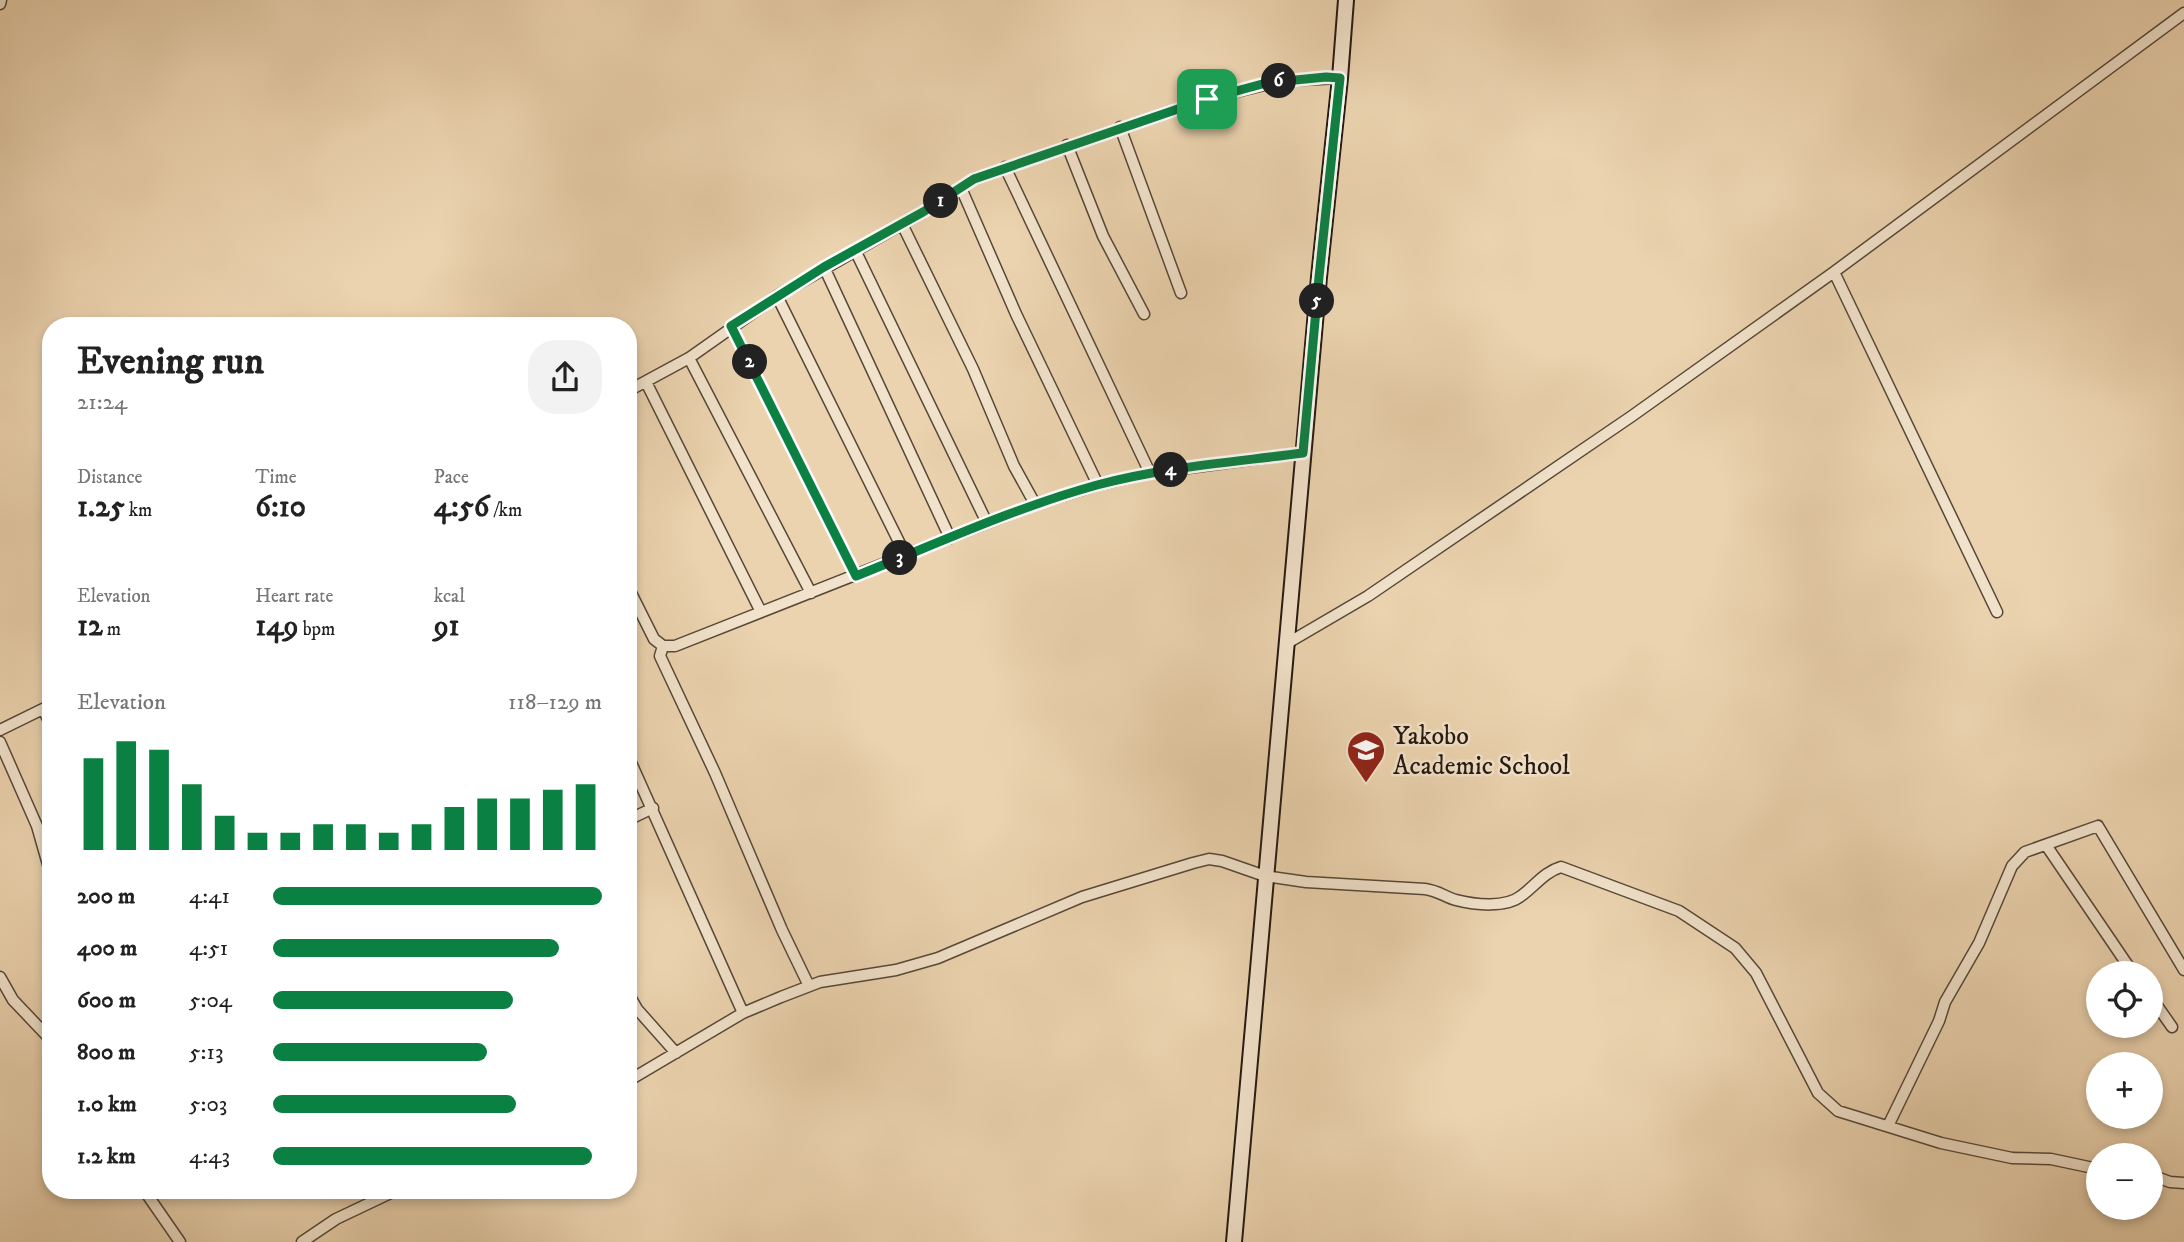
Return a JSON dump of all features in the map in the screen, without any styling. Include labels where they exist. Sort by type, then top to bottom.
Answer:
[{"type":"street","points":[[1234,1242],[1303,453],[1346,0]]},
{"type":"street","points":[[1286,644],[1368,596],[1590,442],[1632,416],[1833,272],[2184,13]]},
{"type":"street","points":[[637,386],[689,358],[731,326],[824,267],[902,224],[974,179],[1207,99],[1266,83],[1340,78]]},
{"type":"street","points":[[1121,127],[1181,293]]},
{"type":"street","points":[[1067,145],[1103,236],[1144,314]]},
{"type":"street","points":[[1005,167],[1150,473]]},
{"type":"street","points":[[961,188],[1098,485]]},
{"type":"street","points":[[902,224],[973,369],[1014,466],[1035,504]]},
{"type":"street","points":[[855,250],[987,523]]},
{"type":"street","points":[[824,267],[950,538]]},
{"type":"street","points":[[1833,272],[1997,612]]},
{"type":"street","points":[[777,296],[906,556]]},
{"type":"street","points":[[731,326],[856,576]]},
{"type":"street","points":[[689,358],[811,593]]},
{"type":"street","points":[[646,382],[761,612]]},
{"type":"street","points":[[637,605],[654,639],[663,646],[675,646],[1035,504],[1150,473],[1303,453]]},
{"type":"street","points":[[663,646],[660,656],[809,986]]},
{"type":"street","points":[[0,730],[42,709]]},
{"type":"street","points":[[0,742],[42,844]]},
{"type":"street","points":[[637,775],[743,1013]]},
{"type":"street","points":[[637,816],[653,808]]},
{"type":"street","points":[[1888,1126],[1939,1021],[1945,1002],[1979,943],[2012,866],[2025,852],[2098,826],[2184,970]]},
{"type":"street","points":[[2046,845],[2125,961]]},
{"type":"street","points":[[637,1076],[743,1013],[809,986],[927,961],[1083,897],[1209,859],[1265,876],[1306,882],[1425,889],[1441,891],[1455,900],[1507,905],[1523,895],[1550,870],[1561,867],[1679,911],[1735,948],[1767,993],[1824,1101],[1838,1111],[1941,1143],[1998,1155],[2051,1159],[2086,1166]]},
{"type":"street","points":[[0,977],[13,1000],[42,1031]]},
{"type":"street","points":[[637,1009],[676,1053]]},
{"type":"street","points":[[2163,1014],[2172,1027]]},
{"type":"street","points":[[2163,1179],[2184,1183]]},
{"type":"street","points":[[150,1199],[180,1242]]},
{"type":"street","points":[[302,1242],[336,1219],[378,1199]]},
{"type":"place","name":"Yakobo Academic School","points":[[1366,784]]},
{"type":"route","points":[[1340,78],[1303,453],[1150,473],[1098,485],[1035,504],[856,576],[731,326],[824,267],[923,212],[974,179],[1207,99],[1266,83],[1340,78]]}]
